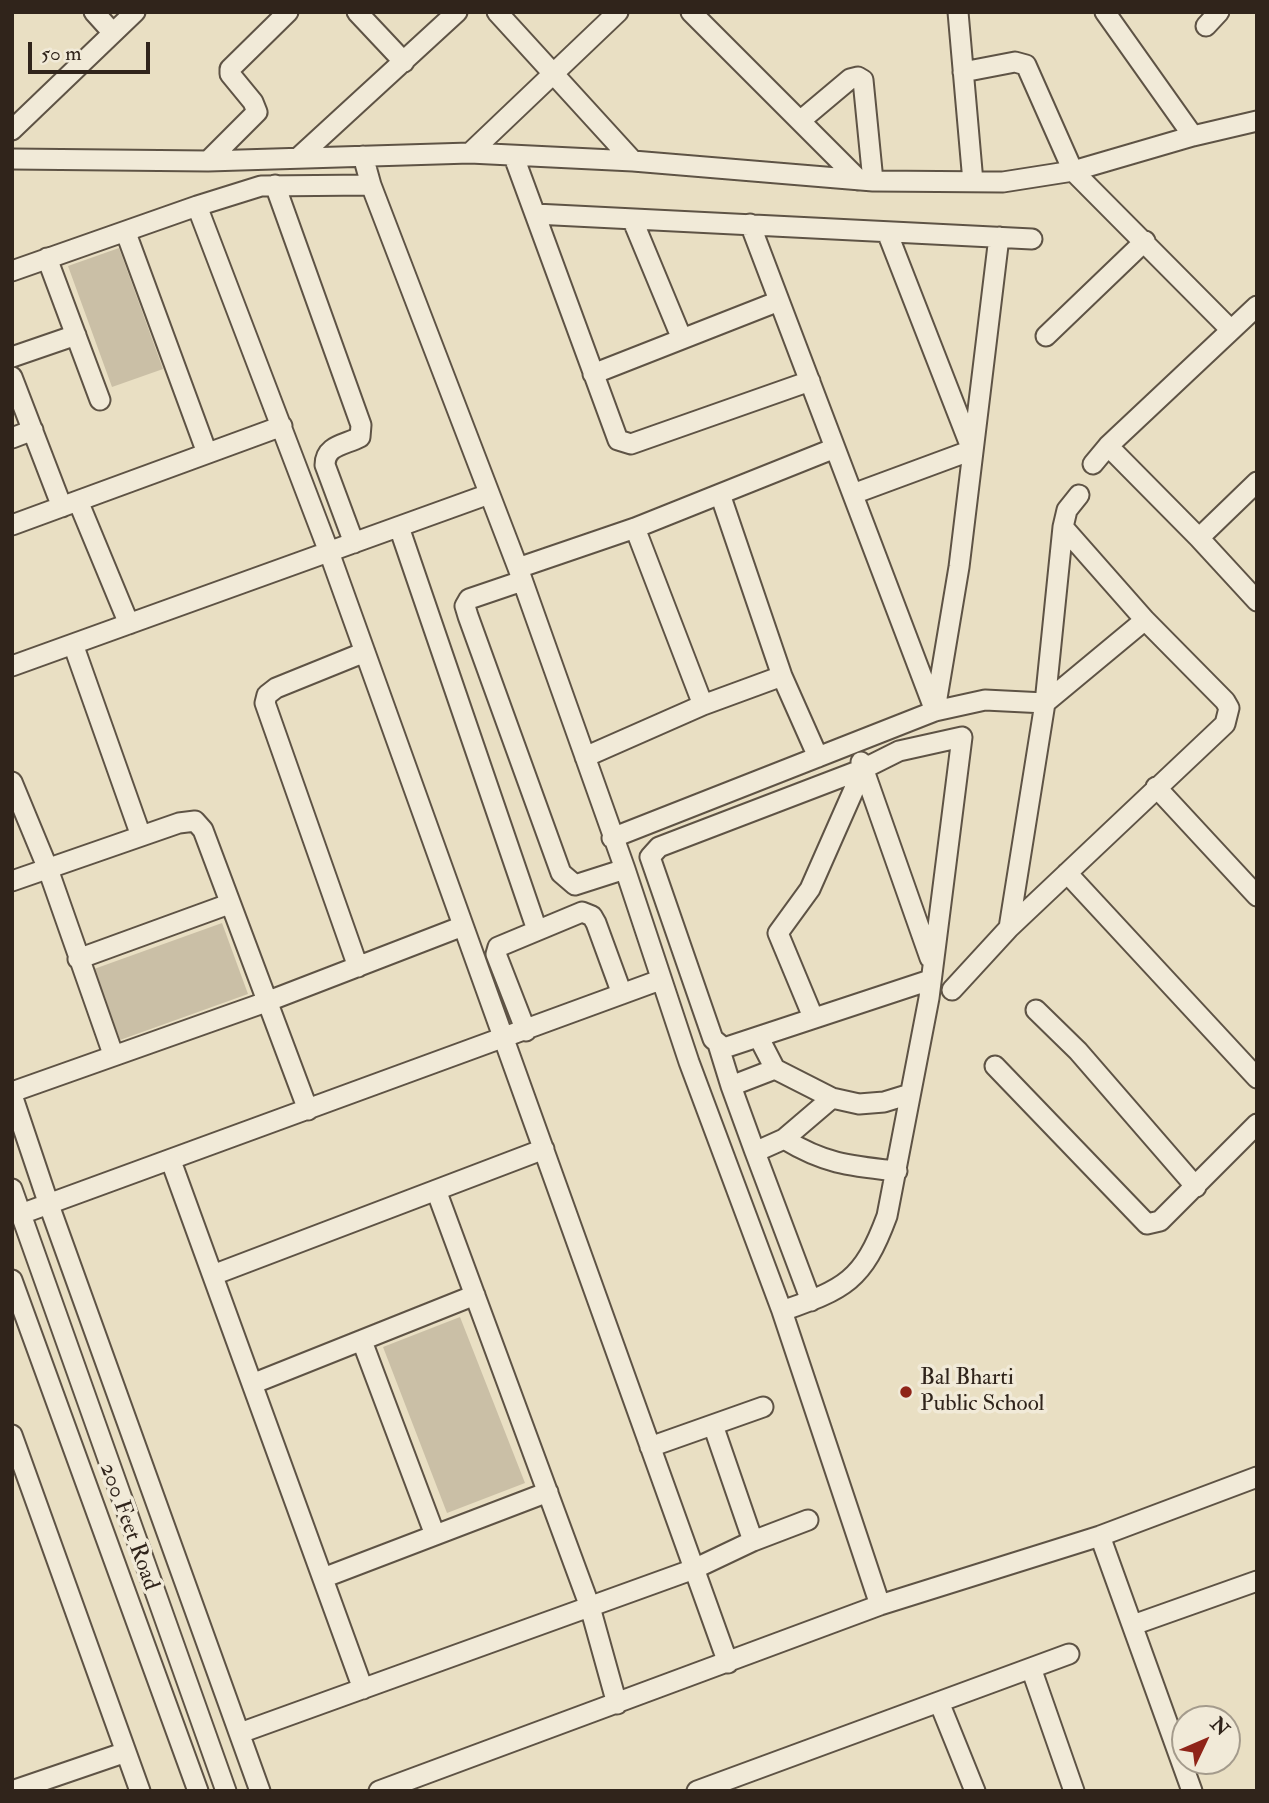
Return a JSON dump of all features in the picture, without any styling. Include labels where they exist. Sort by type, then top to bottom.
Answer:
[{"type":"street","points":[[94,12],[113,33]]},
{"type":"street","points":[[12,130],[135,12]]},
{"type":"street","points":[[208,161],[257,113],[253,102],[233,79],[230,69],[288,12]]},
{"type":"street","points":[[357,12],[404,62]]},
{"type":"street","points":[[299,157],[457,12]]},
{"type":"street","points":[[497,12],[552,75],[634,161]]},
{"type":"street","points":[[470,153],[618,12]]},
{"type":"street","points":[[691,12],[800,121],[866,180]]},
{"type":"street","points":[[958,12],[973,182]]},
{"type":"street","points":[[1105,12],[1193,136]]},
{"type":"street","points":[[963,72],[1014,62],[1026,65],[1073,170],[1231,330]]},
{"type":"street","points":[[800,121],[850,79],[858,77],[863,80],[866,180]]},
{"type":"street","points":[[12,159],[208,161],[470,153],[514,158],[634,161],[866,180],[1013,181],[1073,170],[1257,121]]},
{"type":"street","points":[[363,156],[371,186],[520,575],[625,869],[660,980],[782,1311],[880,1605]]},
{"type":"street","points":[[514,158],[614,434],[624,444],[810,381]]},
{"type":"street","points":[[12,271],[244,190],[275,185],[371,186]]},
{"type":"street","points":[[275,185],[361,425],[360,437],[333,447],[325,457],[325,465],[354,543]]},
{"type":"street","points":[[197,206],[329,552],[728,1663]]},
{"type":"street","points":[[535,214],[1032,239]]},
{"type":"street","points":[[633,221],[682,339]]},
{"type":"street","points":[[750,225],[935,711]]},
{"type":"street","points":[[887,232],[972,450]]},
{"type":"street","points":[[125,233],[207,453]]},
{"type":"street","points":[[935,711],[959,567],[999,237]]},
{"type":"street","points":[[1045,336],[1145,242]]},
{"type":"street","points":[[47,258],[100,400]]},
{"type":"street","points":[[593,374],[779,301]]},
{"type":"street","points":[[1093,464],[1108,446],[1257,306]]},
{"type":"street","points":[[12,357],[76,335]]},
{"type":"street","points":[[12,377],[33,430],[129,624]]},
{"type":"street","points":[[12,525],[282,426]]},
{"type":"street","points":[[12,438],[33,430]]},
{"type":"street","points":[[1108,446],[1257,601]]},
{"type":"street","points":[[625,869],[575,885],[561,873],[465,606],[469,599],[520,575],[835,448]]},
{"type":"street","points":[[853,494],[972,450]]},
{"type":"street","points":[[1199,538],[1257,482]]},
{"type":"street","points":[[12,666],[489,494]]},
{"type":"street","points":[[720,494],[782,676],[818,757]]},
{"type":"street","points":[[1010,928],[1045,703],[1063,527],[1067,510],[1079,495]]},
{"type":"street","points":[[398,527],[537,930]]},
{"type":"street","points":[[951,990],[1010,928],[1225,724],[1229,708],[1145,620],[1063,527]]},
{"type":"street","points":[[635,528],[703,705]]},
{"type":"street","points":[[612,838],[935,711],[985,700],[1045,703],[1145,620]]},
{"type":"street","points":[[73,644],[141,836]]},
{"type":"street","points":[[358,967],[265,703],[267,695],[276,688],[365,652]]},
{"type":"street","points":[[584,757],[703,705],[782,676]]},
{"type":"street","points":[[782,1311],[811,1301],[851,1282],[864,1265],[887,1216],[898,1171],[931,971],[962,737],[900,751],[863,769],[659,847],[650,857],[755,1153],[811,1301]]},
{"type":"street","points":[[855,742],[931,971]]},
{"type":"street","points":[[813,1017],[778,933],[806,897],[863,769]]},
{"type":"street","points":[[12,782],[48,869],[113,1054]]},
{"type":"street","points":[[1156,787],[1257,896]]},
{"type":"street","points":[[12,881],[188,820],[195,821],[203,830],[308,1110]]},
{"type":"street","points":[[1068,873],[1257,1078]]},
{"type":"street","points":[[78,960],[229,904]]},
{"type":"street","points":[[526,1031],[496,954],[501,943],[582,912],[592,916],[622,994]]},
{"type":"street","points":[[260,1791],[49,1205],[12,1093],[113,1054],[266,1002],[463,926]]},
{"type":"street","points":[[718,1044],[733,1047],[760,1038],[931,971]]},
{"type":"street","points":[[21,1214],[505,1039],[660,980]]},
{"type":"street","points":[[1035,1010],[1078,1051],[1196,1187]]},
{"type":"street","points":[[760,1038],[775,1069],[832,1098],[859,1104],[884,1102],[910,1094]]},
{"type":"street","points":[[995,1066],[1147,1224],[1160,1221],[1257,1124]]},
{"type":"street","points":[[731,1086],[775,1069]]},
{"type":"street","points":[[755,1153],[784,1139],[832,1098]]},
{"type":"street","points":[[784,1139],[814,1157],[857,1167],[898,1171]]},
{"type":"street","points":[[212,1275],[544,1149]]},
{"type":"street","points":[[171,1161],[363,1689]]},
{"type":"street","points":[[12,1189],[226,1791]]},
{"type":"street","points":[[436,1190],[590,1607],[617,1704]]},
{"type":"street","name":"200 Feet Road","points":[[12,1279],[198,1791]]},
{"type":"street","points":[[252,1384],[475,1295]]},
{"type":"street","points":[[362,1340],[435,1535]]},
{"type":"street","points":[[650,1447],[762,1407]]},
{"type":"street","points":[[713,1424],[753,1541]]},
{"type":"street","points":[[12,1435],[140,1791]]},
{"type":"street","points":[[379,1791],[880,1605],[1100,1536],[1257,1478]]},
{"type":"street","points":[[323,1578],[548,1492]]},
{"type":"street","points":[[240,1733],[694,1569],[753,1541],[808,1520]]},
{"type":"street","points":[[1100,1536],[1192,1791]]},
{"type":"street","points":[[1132,1625],[1257,1581]]},
{"type":"street","points":[[697,1791],[1069,1654]]},
{"type":"street","points":[[1031,1668],[1074,1791]]},
{"type":"street","points":[[939,1702],[975,1791]]},
{"type":"street","points":[[12,1791],[126,1752]]},
{"type":"shaded area","points":[[119,248],[163,369],[112,387],[68,266]]},
{"type":"shaded area","points":[[222,923],[248,994],[120,1040],[94,969]]},
{"type":"shaded area","points":[[460,1317],[525,1483],[447,1513],[383,1347]]},
{"type":"place","name":"Bal Bharti Public School","points":[[906,1392]]}]
